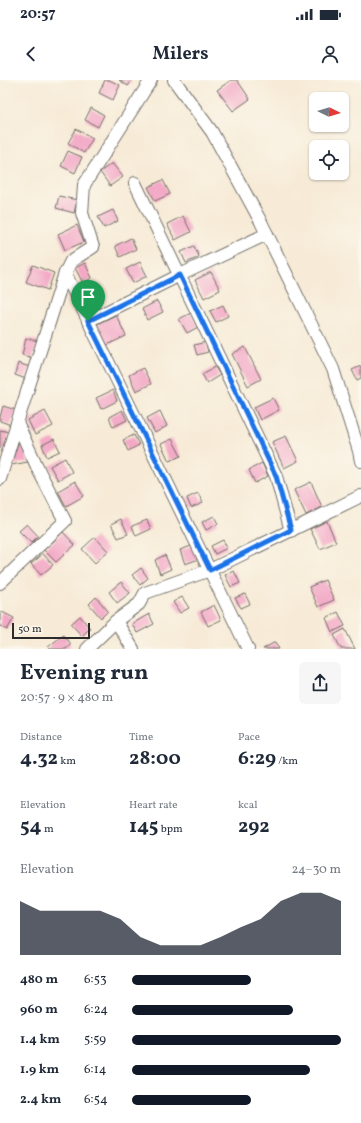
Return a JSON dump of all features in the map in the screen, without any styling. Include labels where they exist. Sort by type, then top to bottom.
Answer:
[{"type":"street","points":[[0,479],[65,273],[71,262],[93,247],[82,213],[84,185],[151,80]]},
{"type":"street","points":[[174,80],[212,132],[267,234],[334,369],[361,461]]},
{"type":"street","points":[[135,183],[276,476],[291,530]]},
{"type":"street","points":[[88,321],[267,234]]},
{"type":"street","points":[[65,273],[248,649]]},
{"type":"street","points":[[0,583],[65,521],[40,473],[17,423]]},
{"type":"street","points":[[86,649],[139,604],[145,592],[210,570],[361,496]]},
{"type":"street","points":[[116,622],[133,649]]},
{"type":"building","points":[[105,80],[109,80],[120,85],[113,100],[99,93]]},
{"type":"building","points":[[119,80],[132,80],[128,86]]},
{"type":"building","points":[[231,80],[237,80],[250,99],[233,111],[217,90]]},
{"type":"building","points":[[91,108],[104,115],[98,127],[85,120]]},
{"type":"building","points":[[76,129],[93,138],[84,153],[68,143]]},
{"type":"building","points":[[68,151],[82,157],[75,173],[61,166]]},
{"type":"building","points":[[112,163],[123,177],[110,186],[100,172]]},
{"type":"building","points":[[163,180],[170,194],[155,201],[148,187]]},
{"type":"building","points":[[59,196],[77,200],[74,213],[56,208]]},
{"type":"building","points":[[113,210],[118,221],[104,228],[98,217]]},
{"type":"building","points":[[183,216],[191,232],[175,240],[167,224]]},
{"type":"building","points":[[77,225],[84,242],[65,250],[58,234]]},
{"type":"building","points":[[131,238],[136,249],[120,257],[115,246]]},
{"type":"building","points":[[194,246],[199,257],[186,263],[181,252]]},
{"type":"building","points":[[140,262],[147,276],[133,283],[126,269]]},
{"type":"building","points":[[85,263],[92,278],[83,283],[75,268]]},
{"type":"building","points":[[33,265],[54,273],[48,290],[26,282]]},
{"type":"building","points":[[211,272],[220,290],[204,298],[195,280]]},
{"type":"building","points":[[96,285],[102,299],[92,304],[85,290]]},
{"type":"building","points":[[157,301],[163,312],[147,320],[142,309]]},
{"type":"building","points":[[223,305],[228,316],[216,322],[210,311]]},
{"type":"building","points":[[191,313],[198,327],[187,333],[179,319]]},
{"type":"building","points":[[116,315],[126,336],[107,345],[97,324]]},
{"type":"building","points":[[26,338],[38,341],[33,358],[22,355]]},
{"type":"building","points":[[206,342],[208,352],[197,355],[194,345]]},
{"type":"building","points":[[245,347],[261,379],[248,386],[232,354]]},
{"type":"building","points":[[18,363],[30,367],[26,379],[15,375]]},
{"type":"building","points":[[361,366],[361,378],[357,380],[352,370]]},
{"type":"building","points":[[215,367],[220,375],[207,383],[202,374]]},
{"type":"building","points":[[143,368],[151,384],[136,391],[129,375]]},
{"type":"building","points":[[113,390],[117,401],[101,409],[96,398]]},
{"type":"building","points":[[273,398],[279,410],[260,420],[254,407]]},
{"type":"building","points":[[3,406],[16,410],[11,425],[0,421]]},
{"type":"building","points":[[122,410],[127,420],[113,427],[109,417]]},
{"type":"building","points":[[45,411],[53,426],[35,435],[28,420]]},
{"type":"building","points":[[160,411],[167,426],[155,433],[147,418]]},
{"type":"building","points":[[0,430],[9,432],[4,450],[0,448]]},
{"type":"building","points":[[134,435],[139,445],[128,451],[123,440]]},
{"type":"building","points":[[286,436],[298,461],[284,468],[272,442]]},
{"type":"building","points":[[54,439],[60,451],[47,457],[42,445]]},
{"type":"building","points":[[172,439],[181,456],[169,461],[161,444]]},
{"type":"building","points":[[18,443],[23,445],[28,462],[11,465]]},
{"type":"building","points":[[65,458],[72,472],[58,480],[50,466]]},
{"type":"building","points":[[262,463],[268,476],[255,483],[249,470]]},
{"type":"building","points":[[75,481],[84,496],[66,506],[58,491]]},
{"type":"building","points":[[311,482],[322,507],[306,515],[294,490]]},
{"type":"building","points":[[198,493],[203,503],[191,508],[187,498]]},
{"type":"building","points":[[214,516],[218,524],[206,530],[202,522]]},
{"type":"building","points":[[121,519],[128,534],[118,538],[111,524]]},
{"type":"building","points":[[147,520],[151,529],[136,536],[132,526]]},
{"type":"building","points":[[327,521],[336,542],[320,549],[310,529]]},
{"type":"building","points":[[27,524],[38,536],[31,543],[19,531]]},
{"type":"building","points":[[63,532],[75,545],[56,562],[44,550]]},
{"type":"building","points":[[95,537],[108,551],[95,563],[82,549]]},
{"type":"building","points":[[223,540],[227,548],[215,554],[211,546]]},
{"type":"building","points":[[194,545],[199,559],[185,564],[180,550]]},
{"type":"building","points":[[43,554],[53,565],[41,575],[31,564]]},
{"type":"building","points":[[165,555],[171,569],[160,574],[155,560]]},
{"type":"building","points":[[141,568],[148,578],[140,585],[132,575]]},
{"type":"building","points":[[234,571],[240,583],[231,587],[225,575]]},
{"type":"building","points":[[325,580],[334,600],[318,607],[309,587]]},
{"type":"building","points":[[121,582],[130,593],[117,603],[109,592]]},
{"type":"building","points":[[245,594],[250,604],[241,608],[235,598]]},
{"type":"building","points":[[96,597],[108,611],[101,618],[89,604]]},
{"type":"building","points":[[182,597],[189,608],[180,613],[173,602]]},
{"type":"building","points":[[214,605],[221,620],[208,626],[201,612]]},
{"type":"building","points":[[2,612],[14,618],[7,630],[0,626],[0,616]]},
{"type":"building","points":[[338,612],[345,626],[332,632],[326,618]]},
{"type":"building","points":[[149,614],[154,624],[137,633],[132,624]]},
{"type":"building","points":[[80,616],[90,628],[82,636],[71,624]]},
{"type":"building","points":[[345,629],[355,649],[341,649],[334,635]]},
{"type":"building","points":[[63,635],[71,644],[66,649],[50,649],[48,647]]},
{"type":"building","points":[[275,642],[279,649],[263,649]]},
{"type":"route","points":[[180,275],[276,476],[291,530],[210,570],[88,321],[180,275]]}]
